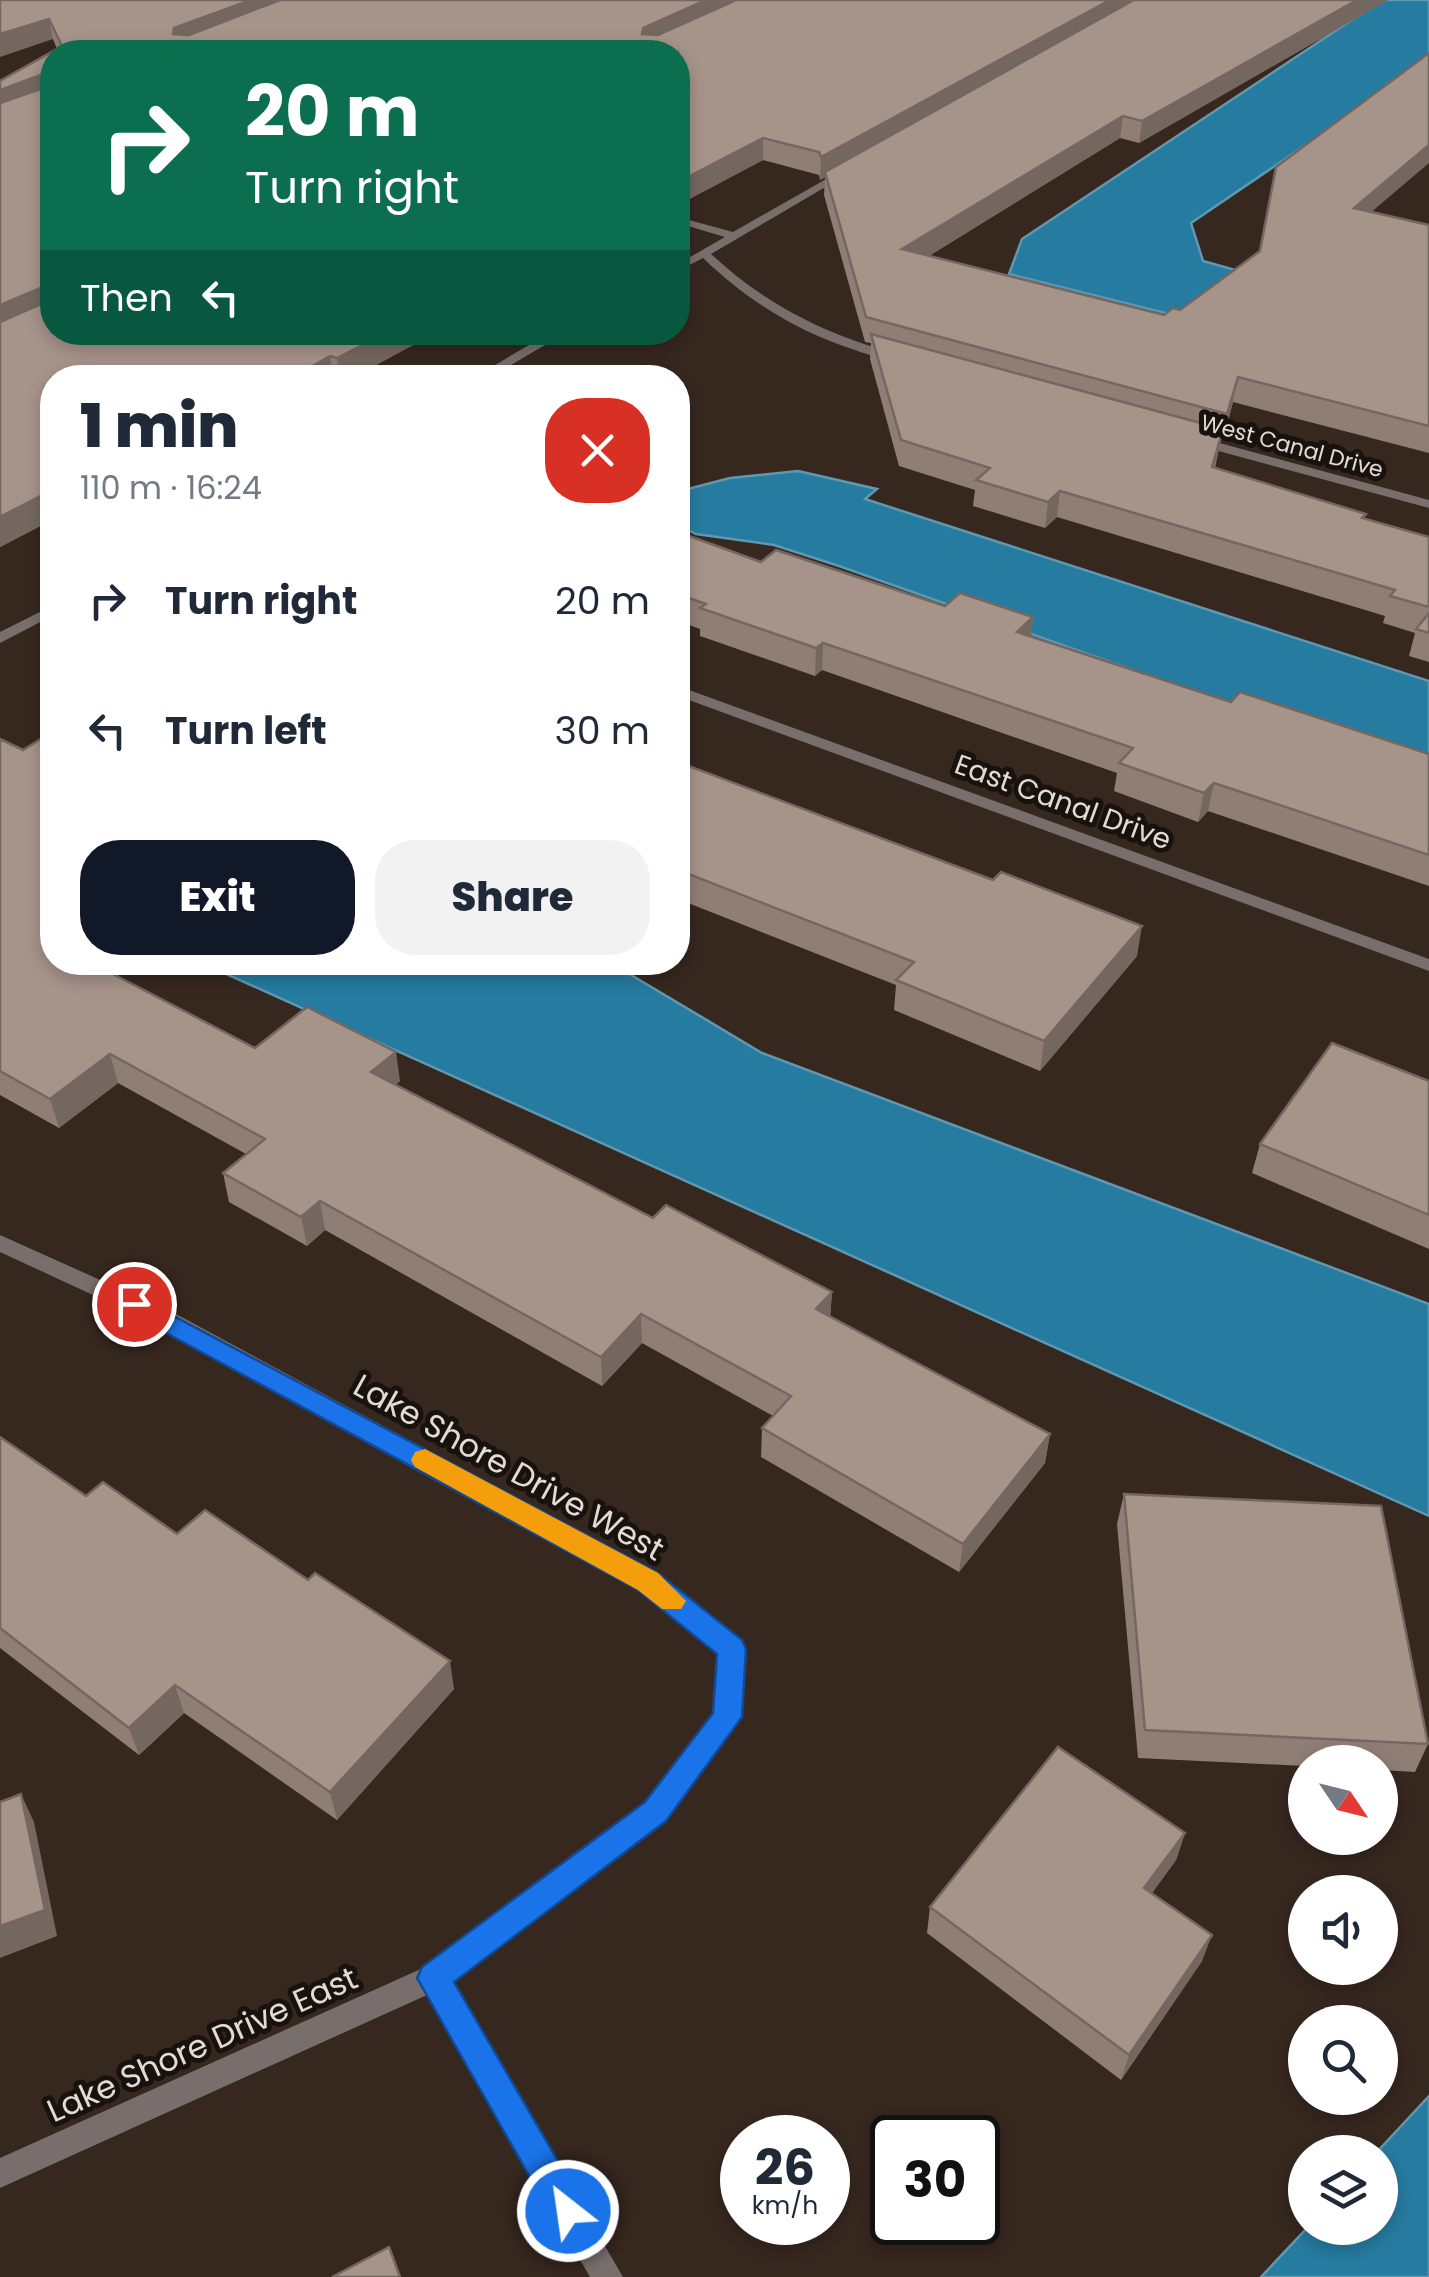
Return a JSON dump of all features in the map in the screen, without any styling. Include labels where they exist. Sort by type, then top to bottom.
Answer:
[{"type":"street","points":[[690,261],[851,169]]},
{"type":"street","points":[[690,223],[732,235]]},
{"type":"street","points":[[704,253],[772,313],[844,344],[919,365]]},
{"type":"street","points":[[502,365],[537,345]]},
{"type":"street","name":"West Canal Drive","points":[[1184,437],[1429,504]]},
{"type":"street","points":[[0,638],[40,616]]},
{"type":"street","name":"East Canal Drive","points":[[690,695],[1429,965]]},
{"type":"street","name":"Lake Shore Drive West","points":[[0,1242],[168,1320],[631,1572],[732,1649],[727,1717],[655,1812],[434,1978]]},
{"type":"street","points":[[434,1978],[607,2277]]},
{"type":"street","name":"Lake Shore Drive East","points":[[0,2173],[434,1978]]},
{"type":"water","points":[[1382,0],[1429,0],[1429,61],[1191,223],[1203,261],[1429,324],[1429,379],[1009,274],[1022,239]]},
{"type":"water","points":[[798,471],[877,489],[865,499],[1429,681],[1429,775],[839,566],[774,545],[690,531],[690,488],[730,478]]},
{"type":"water","points":[[229,975],[631,975],[762,1053],[1429,1304],[1429,1516]]},
{"type":"water","points":[[1429,2096],[1429,2277],[1261,2277],[1291,2245],[1398,2245],[1398,2135],[1393,2135]]},
{"type":"building","points":[[0,0],[251,0],[174,28],[173,34],[189,35],[280,0],[706,0],[643,28],[642,34],[658,35],[736,0],[1110,0],[821,157],[819,152],[763,138],[690,176],[690,40],[59,40],[49,19],[0,34]]},
{"type":"building","points":[[1134,0],[1357,0],[1142,121],[1123,116],[902,249],[1164,315],[1173,308],[1180,310],[1260,251],[1276,167],[1429,53],[1429,145],[1354,208],[1429,225],[1429,426],[1238,377],[1227,414],[866,317],[825,172]]},
{"type":"building","points":[[40,58],[40,75],[0,90],[0,81]]},
{"type":"building","points":[[40,89],[40,288],[0,305],[0,103]]},
{"type":"building","points":[[40,304],[40,345],[362,345],[314,365],[40,365],[40,496],[0,517],[0,322]]},
{"type":"building","points":[[871,334],[1223,429],[1212,467],[1429,537],[1429,607],[1390,596],[1395,590],[1060,491],[1048,502],[976,480],[990,468],[901,440]]},
{"type":"building","points":[[690,536],[761,562],[776,550],[945,606],[960,593],[1033,617],[1017,632],[1231,702],[1240,692],[1429,754],[1429,855],[1214,783],[1204,793],[1119,763],[1133,748],[823,643],[816,648],[700,608],[706,604],[690,598]]},
{"type":"building","points":[[1429,613],[1429,633],[1416,629]]},
{"type":"building","points":[[0,739],[23,750],[40,739],[40,975],[115,975],[255,1048],[307,1007],[396,1052],[371,1072],[653,1218],[666,1205],[832,1292],[816,1309],[1050,1434],[963,1544],[762,1428],[791,1396],[641,1314],[601,1357],[320,1201],[301,1217],[223,1173],[265,1139],[110,1054],[50,1099],[0,1071]]},
{"type":"building","points":[[690,766],[993,880],[1001,872],[1142,926],[1044,1041],[896,980],[914,962],[690,875]]},
{"type":"building","points":[[1332,1043],[1429,1081],[1429,1215],[1260,1144]]},
{"type":"building","points":[[0,1437],[86,1496],[103,1482],[177,1534],[205,1510],[308,1580],[315,1573],[450,1661],[330,1792],[175,1685],[129,1728],[0,1628]]},
{"type":"building","points":[[1124,1494],[1381,1506],[1428,1744],[1145,1730]]},
{"type":"building","points":[[1058,1747],[1185,1833],[1144,1888],[1212,1935],[1129,2055],[930,1907]]},
{"type":"building","points":[[21,1794],[45,1910],[0,1926],[0,1802]]},
{"type":"building","points":[[389,2247],[400,2277],[332,2277]]},
{"type":"slow traffic","points":[[425,1460],[648,1582],[672,1601]]},
{"type":"route","points":[[134,1304],[648,1582],[732,1649],[727,1717],[655,1812],[434,1978],[568,2211]]}]
